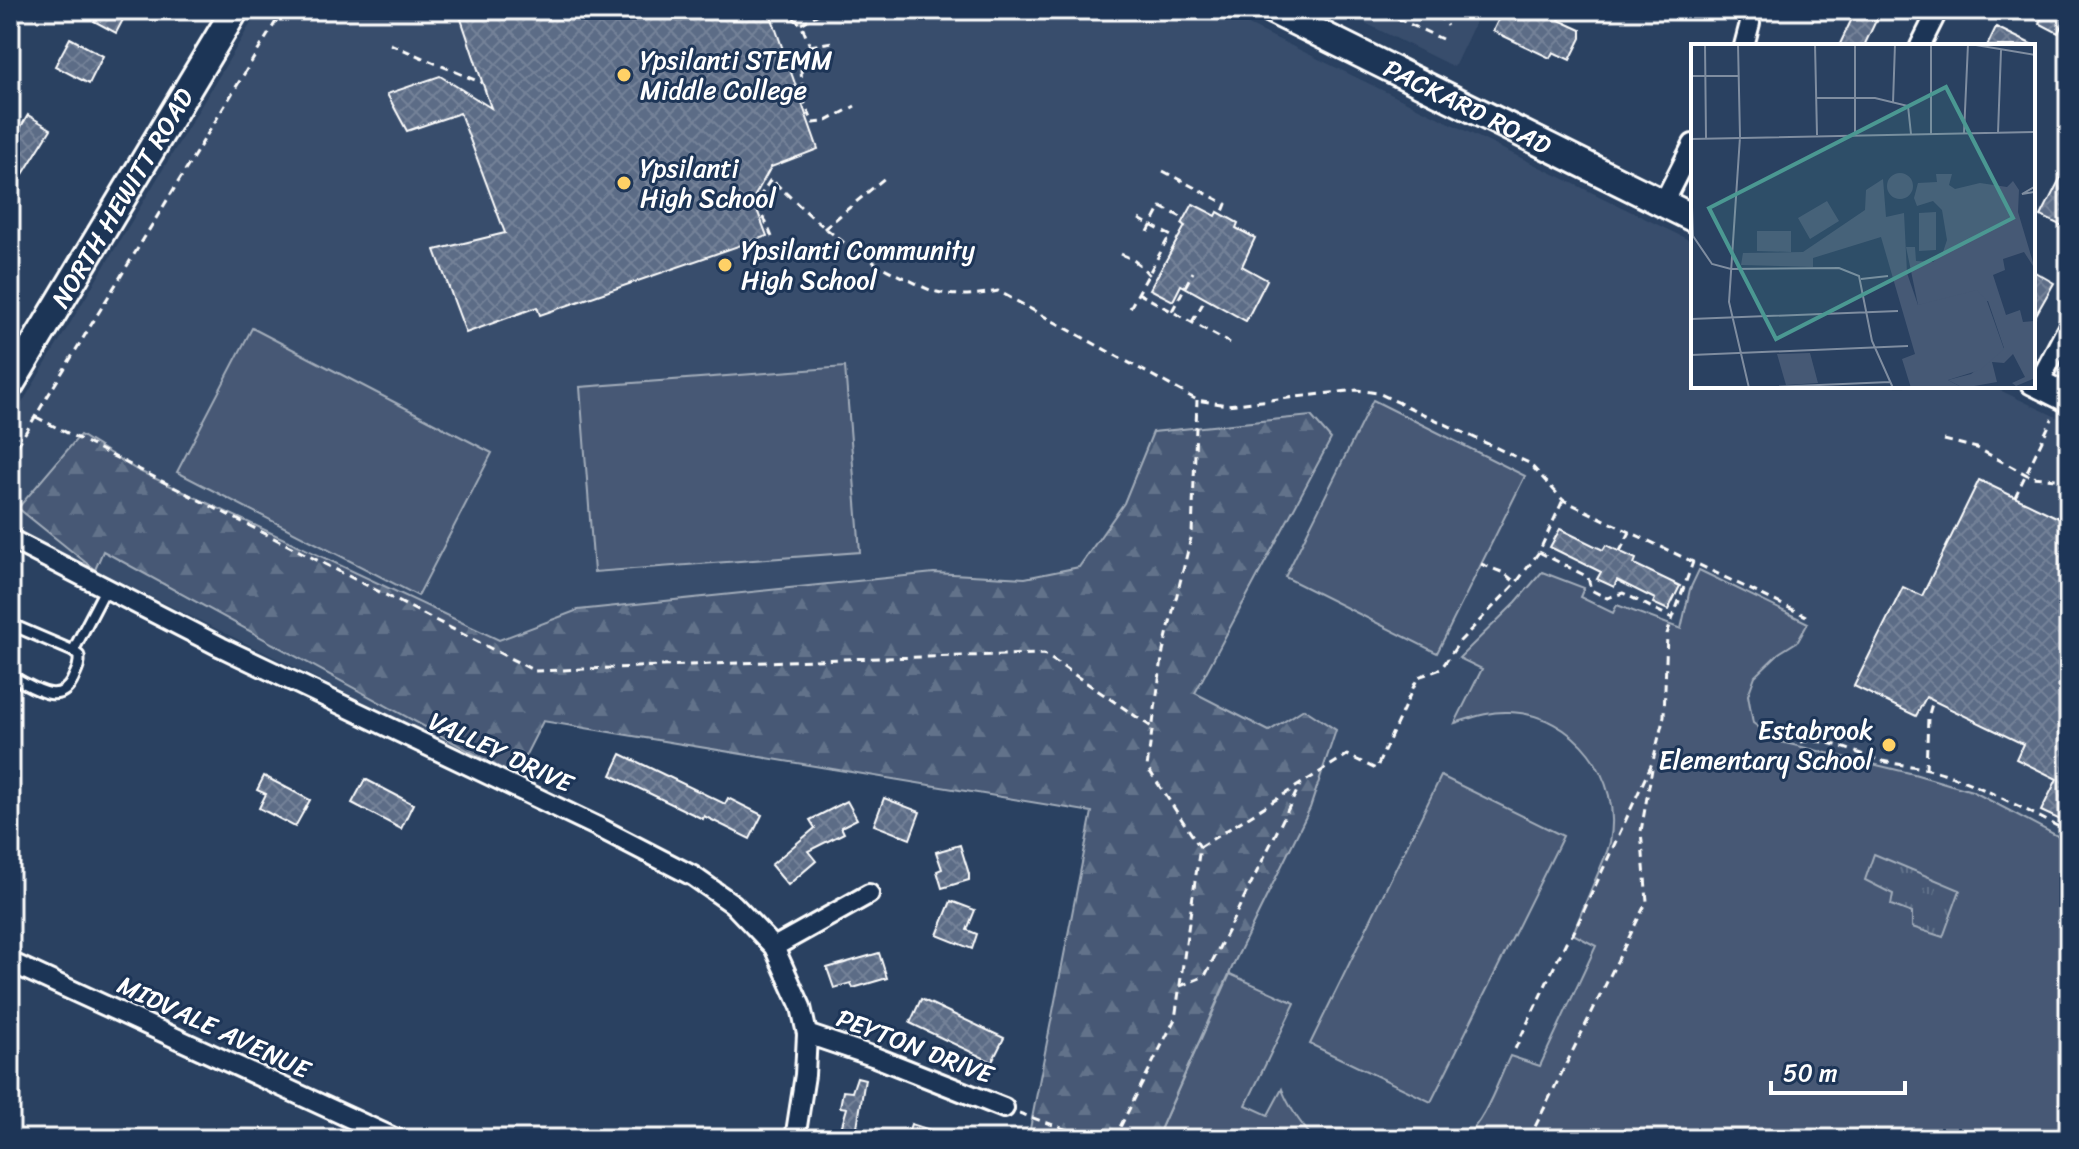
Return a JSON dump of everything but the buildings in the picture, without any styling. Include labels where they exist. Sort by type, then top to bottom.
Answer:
[{"type":"main road","name":"NORTH HEWITT ROAD","points":[[10,385],[235,10]]},
{"type":"main road","name":"PACKARD ROAD","points":[[1275,11],[1691,217]]},
{"type":"main road","points":[[2035,382],[2060,409]]},
{"type":"street","points":[[1745,44],[1750,23],[1746,10]]},
{"type":"street","points":[[1921,44],[1938,10]]},
{"type":"street","points":[[1663,203],[1691,148]]},
{"type":"street","points":[[2035,382],[2069,325]]},
{"type":"street","name":"VALLEY DRIVE","points":[[10,539],[221,647],[581,819],[693,876],[733,904],[774,947],[801,1007],[807,1034],[805,1075],[795,1139]]},
{"type":"street","points":[[774,947],[869,894]]},
{"type":"street","name":"MIDVALE AVENUE","points":[[10,962],[396,1139]]},
{"type":"street","name":"PEYTON DRIVE","points":[[807,1034],[1004,1108]]},
{"type":"lane","points":[[73,651],[106,588]]},
{"type":"lane","points":[[10,624],[73,651],[79,656],[80,664],[62,694],[53,695],[10,676]]},
{"type":"path","points":[[10,458],[283,10]]},
{"type":"path","points":[[782,10],[801,24],[810,46]]},
{"type":"path","points":[[1393,10],[1390,15],[1442,39]]},
{"type":"path","points":[[1423,10],[1443,20],[1447,26]]},
{"type":"path","points":[[801,24],[820,13]]},
{"type":"path","points":[[785,56],[800,55],[810,46],[832,42]]},
{"type":"path","points":[[390,44],[482,83]]},
{"type":"path","points":[[800,55],[803,99],[813,123],[825,122],[855,106]]},
{"type":"path","points":[[1163,171],[1226,204],[1222,214]]},
{"type":"path","points":[[824,229],[887,176]]},
{"type":"path","points":[[772,237],[757,201],[771,179],[824,229],[864,257],[899,276],[936,292],[975,295],[998,291],[1197,400],[1227,405],[1357,390],[1378,393],[1529,463],[1563,500],[1806,616]]},
{"type":"path","points":[[1148,232],[1161,207],[1185,219]]},
{"type":"path","points":[[1139,219],[1177,239]]},
{"type":"path","points":[[1130,308],[1170,235]]},
{"type":"path","points":[[1121,254],[1136,262],[1155,279]]},
{"type":"path","points":[[1172,312],[1193,272]]},
{"type":"path","points":[[1138,293],[1230,343]]},
{"type":"path","points":[[1192,323],[1206,298]]},
{"type":"path","points":[[1114,1139],[1175,1019],[1200,847],[1147,767],[1163,651],[1192,534],[1197,400]]},
{"type":"path","points":[[2015,497],[2024,474],[2060,409]]},
{"type":"path","points":[[36,417],[535,671],[1044,654],[1153,728]]},
{"type":"path","points":[[1944,440],[1977,448],[2031,477],[2069,480]]},
{"type":"path","points":[[1200,847],[1347,755],[1376,769],[1418,677],[1441,669],[1460,641],[1516,583],[1539,552],[1563,500]]},
{"type":"path","points":[[1620,551],[1630,532]]},
{"type":"path","points":[[1539,552],[1588,577],[1591,590],[1607,598],[1623,593],[1672,618]]},
{"type":"path","points":[[1529,1139],[1647,901],[1641,831],[1664,716],[1667,634],[1693,562]]},
{"type":"path","points":[[1481,564],[1504,573],[1516,583]]},
{"type":"path","points":[[1926,769],[1928,718],[1933,700]]},
{"type":"path","points":[[1801,742],[1832,744],[1879,760],[1942,772],[2069,832]]},
{"type":"path","points":[[1515,1049],[1566,942],[1573,934],[1653,761]]},
{"type":"path","points":[[1180,986],[1205,976],[1301,783]]},
{"type":"path","points":[[1004,1108],[1093,1139]]},
{"type":"shaded area","name":"Ypsilanti Community High School","points":[[259,10],[1218,10],[1691,241],[1691,388],[1995,388],[2069,423],[2069,1139],[1028,1139],[1092,812],[543,721],[515,776],[10,527],[10,423]]},
{"type":"shaded area","points":[[1339,10],[1481,10],[1454,67]]},
{"type":"green space","points":[[252,328],[492,453],[418,596],[177,472]]},
{"type":"green space","points":[[845,367],[860,552],[594,572],[580,387]]},
{"type":"green space","points":[[1373,400],[1525,476],[1437,653],[1285,577]]},
{"type":"green space","points":[[1311,416],[1331,439],[1195,693],[1269,731],[1304,709],[1336,730],[1310,808],[1234,963],[1156,1139],[1028,1139],[1092,812],[543,721],[515,776],[103,551],[95,570],[18,508],[80,435],[137,470],[499,640],[578,610],[934,573],[1025,578],[1079,567],[1124,503],[1153,432]]},
{"type":"green space","points":[[1699,570],[1808,623],[1798,641],[1779,653],[1755,676],[1748,695],[1753,723],[1777,741],[1972,791],[2069,842],[2069,1139],[1463,1139],[1484,1112],[1510,1056],[1540,1066],[1596,946],[1573,934],[1608,849],[1612,818],[1609,795],[1601,773],[1573,737],[1554,724],[1509,712],[1489,713],[1455,723],[1482,669],[1459,658],[1542,572],[1584,588],[1580,597],[1613,613],[1617,605],[1681,629],[1690,589]]},
{"type":"green space","points":[[1441,776],[1563,836],[1431,1102],[1310,1044]]},
{"type":"green space","points":[[1874,854],[1960,890],[1943,937],[1912,927],[1912,913],[1891,905],[1893,894],[1865,880]]},
{"type":"green space","points":[[1230,974],[1295,1003],[1246,1105],[1268,1115],[1282,1089],[1295,1115],[1314,1139],[1156,1139]]},
{"type":"place","name":"Ypsilanti STEMM Middle College","points":[[624,75]]},
{"type":"place","name":"Ypsilanti High School","points":[[624,183]]},
{"type":"place","name":"Ypsilanti Community High School","points":[[725,265]]},
{"type":"place","name":"Estabrook Elementary School","points":[[1889,745]]}]
